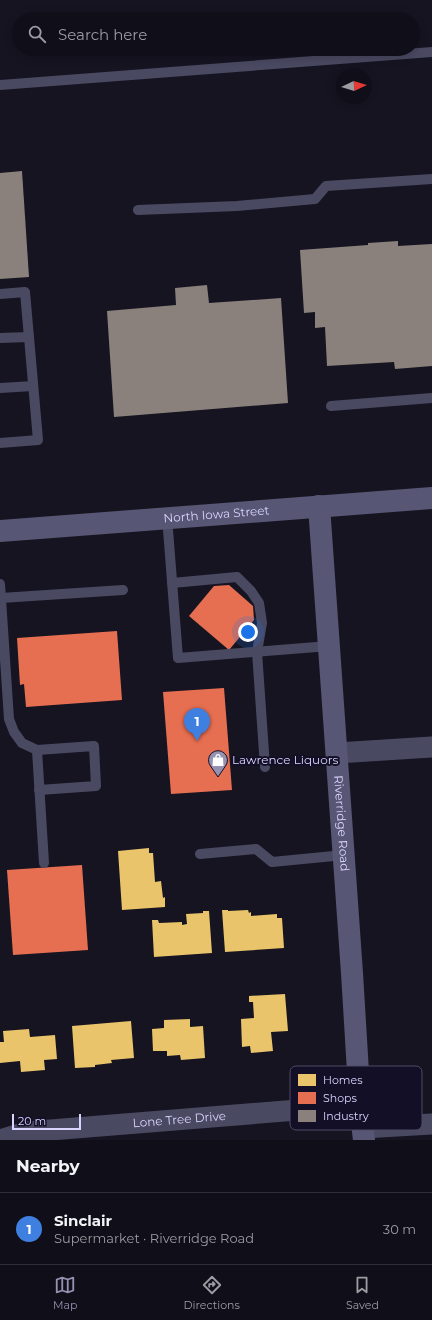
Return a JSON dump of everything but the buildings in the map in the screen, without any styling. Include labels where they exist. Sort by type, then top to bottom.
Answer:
[{"type":"street","name":"North Iowa Street","points":[[0,531],[167,517],[432,498]]},
{"type":"street","name":"Riverridge Road","points":[[319,506],[358,1066]]},
{"type":"street","points":[[337,753],[432,747]]},
{"type":"street","name":"Lone Tree Drive","points":[[0,1140],[26,1132],[290,1111]]},
{"type":"street","points":[[422,1125],[432,1124]]},
{"type":"street","points":[[364,1134],[391,1130]]},
{"type":"lane","points":[[420,53],[432,52]]},
{"type":"lane","points":[[0,85],[380,56]]},
{"type":"lane","points":[[138,210],[237,206],[315,199],[326,186],[432,179]]},
{"type":"lane","points":[[0,294],[25,292],[38,440],[0,443]]},
{"type":"lane","points":[[0,338],[29,337]]},
{"type":"lane","points":[[0,388],[33,386]]},
{"type":"lane","points":[[331,406],[432,398]]},
{"type":"lane","points":[[167,517],[178,658],[329,646]]},
{"type":"lane","points":[[172,582],[237,577],[251,591],[259,603],[262,623],[257,652],[265,767]]},
{"type":"lane","points":[[0,584],[9,720],[14,732],[22,743],[36,750],[94,746],[96,786],[39,790]]},
{"type":"lane","points":[[1,598],[123,590]]},
{"type":"lane","points":[[36,750],[44,863]]},
{"type":"lane","points":[[200,854],[256,849],[272,862],[344,855]]},
{"type":"place","name":"Sinclair","points":[[197,741]]},
{"type":"place","name":"Lawrence Liquors","points":[[218,777]]}]
